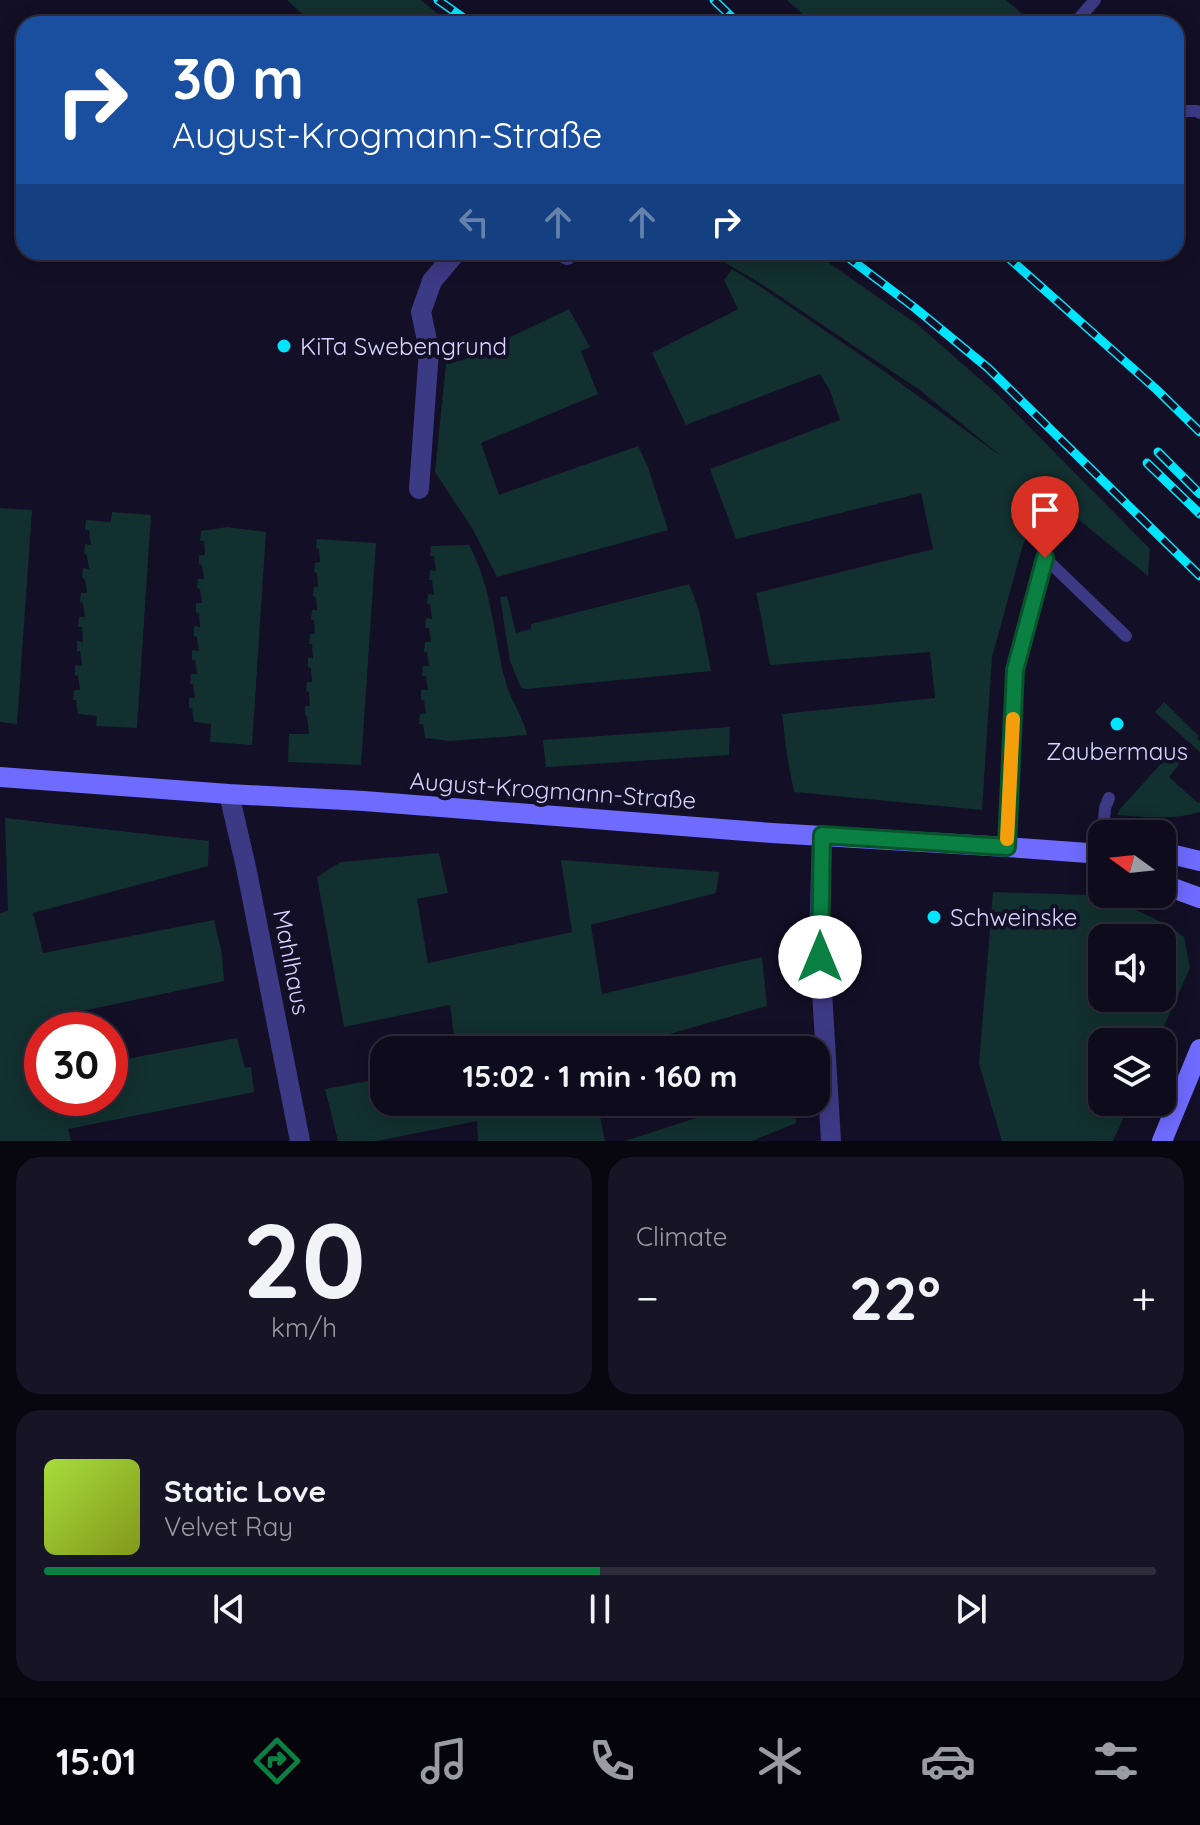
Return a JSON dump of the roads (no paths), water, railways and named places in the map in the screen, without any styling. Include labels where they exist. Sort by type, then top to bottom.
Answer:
[{"type":"main road","name":"August-Krogmann-Straße","points":[[0,777],[1088,853]]},
{"type":"main road","points":[[1176,855],[1200,861]]},
{"type":"main road","points":[[1176,889],[1200,898]]},
{"type":"main road","points":[[1162,1141],[1200,1049]]},
{"type":"street","points":[[419,489],[429,350],[421,312],[432,281],[450,260]]},
{"type":"street","name":"Mahlhaus","points":[[229,794],[300,1141]]},
{"type":"street","points":[[822,835],[820,964],[831,1141]]},
{"type":"lane","points":[[1081,16],[1095,0]]},
{"type":"lane","points":[[1007,847],[1015,670],[1045,558],[1126,636]]},
{"type":"lane","points":[[1104,820],[1109,798]]},
{"type":"railway","points":[[438,0],[461,16]]},
{"type":"railway","points":[[714,0],[731,16]]},
{"type":"railway","points":[[852,260],[988,368],[1200,576]]},
{"type":"railway","points":[[1011,260],[1200,432]]},
{"type":"railway","points":[[1158,452],[1200,494]]},
{"type":"railway","points":[[1147,463],[1200,514]]},
{"type":"place","name":"KiTa Swebengrund","points":[[284,346]]},
{"type":"place","name":"Zaubermaus","points":[[1117,724]]},
{"type":"place","name":"Schweinske","points":[[934,917]]}]
